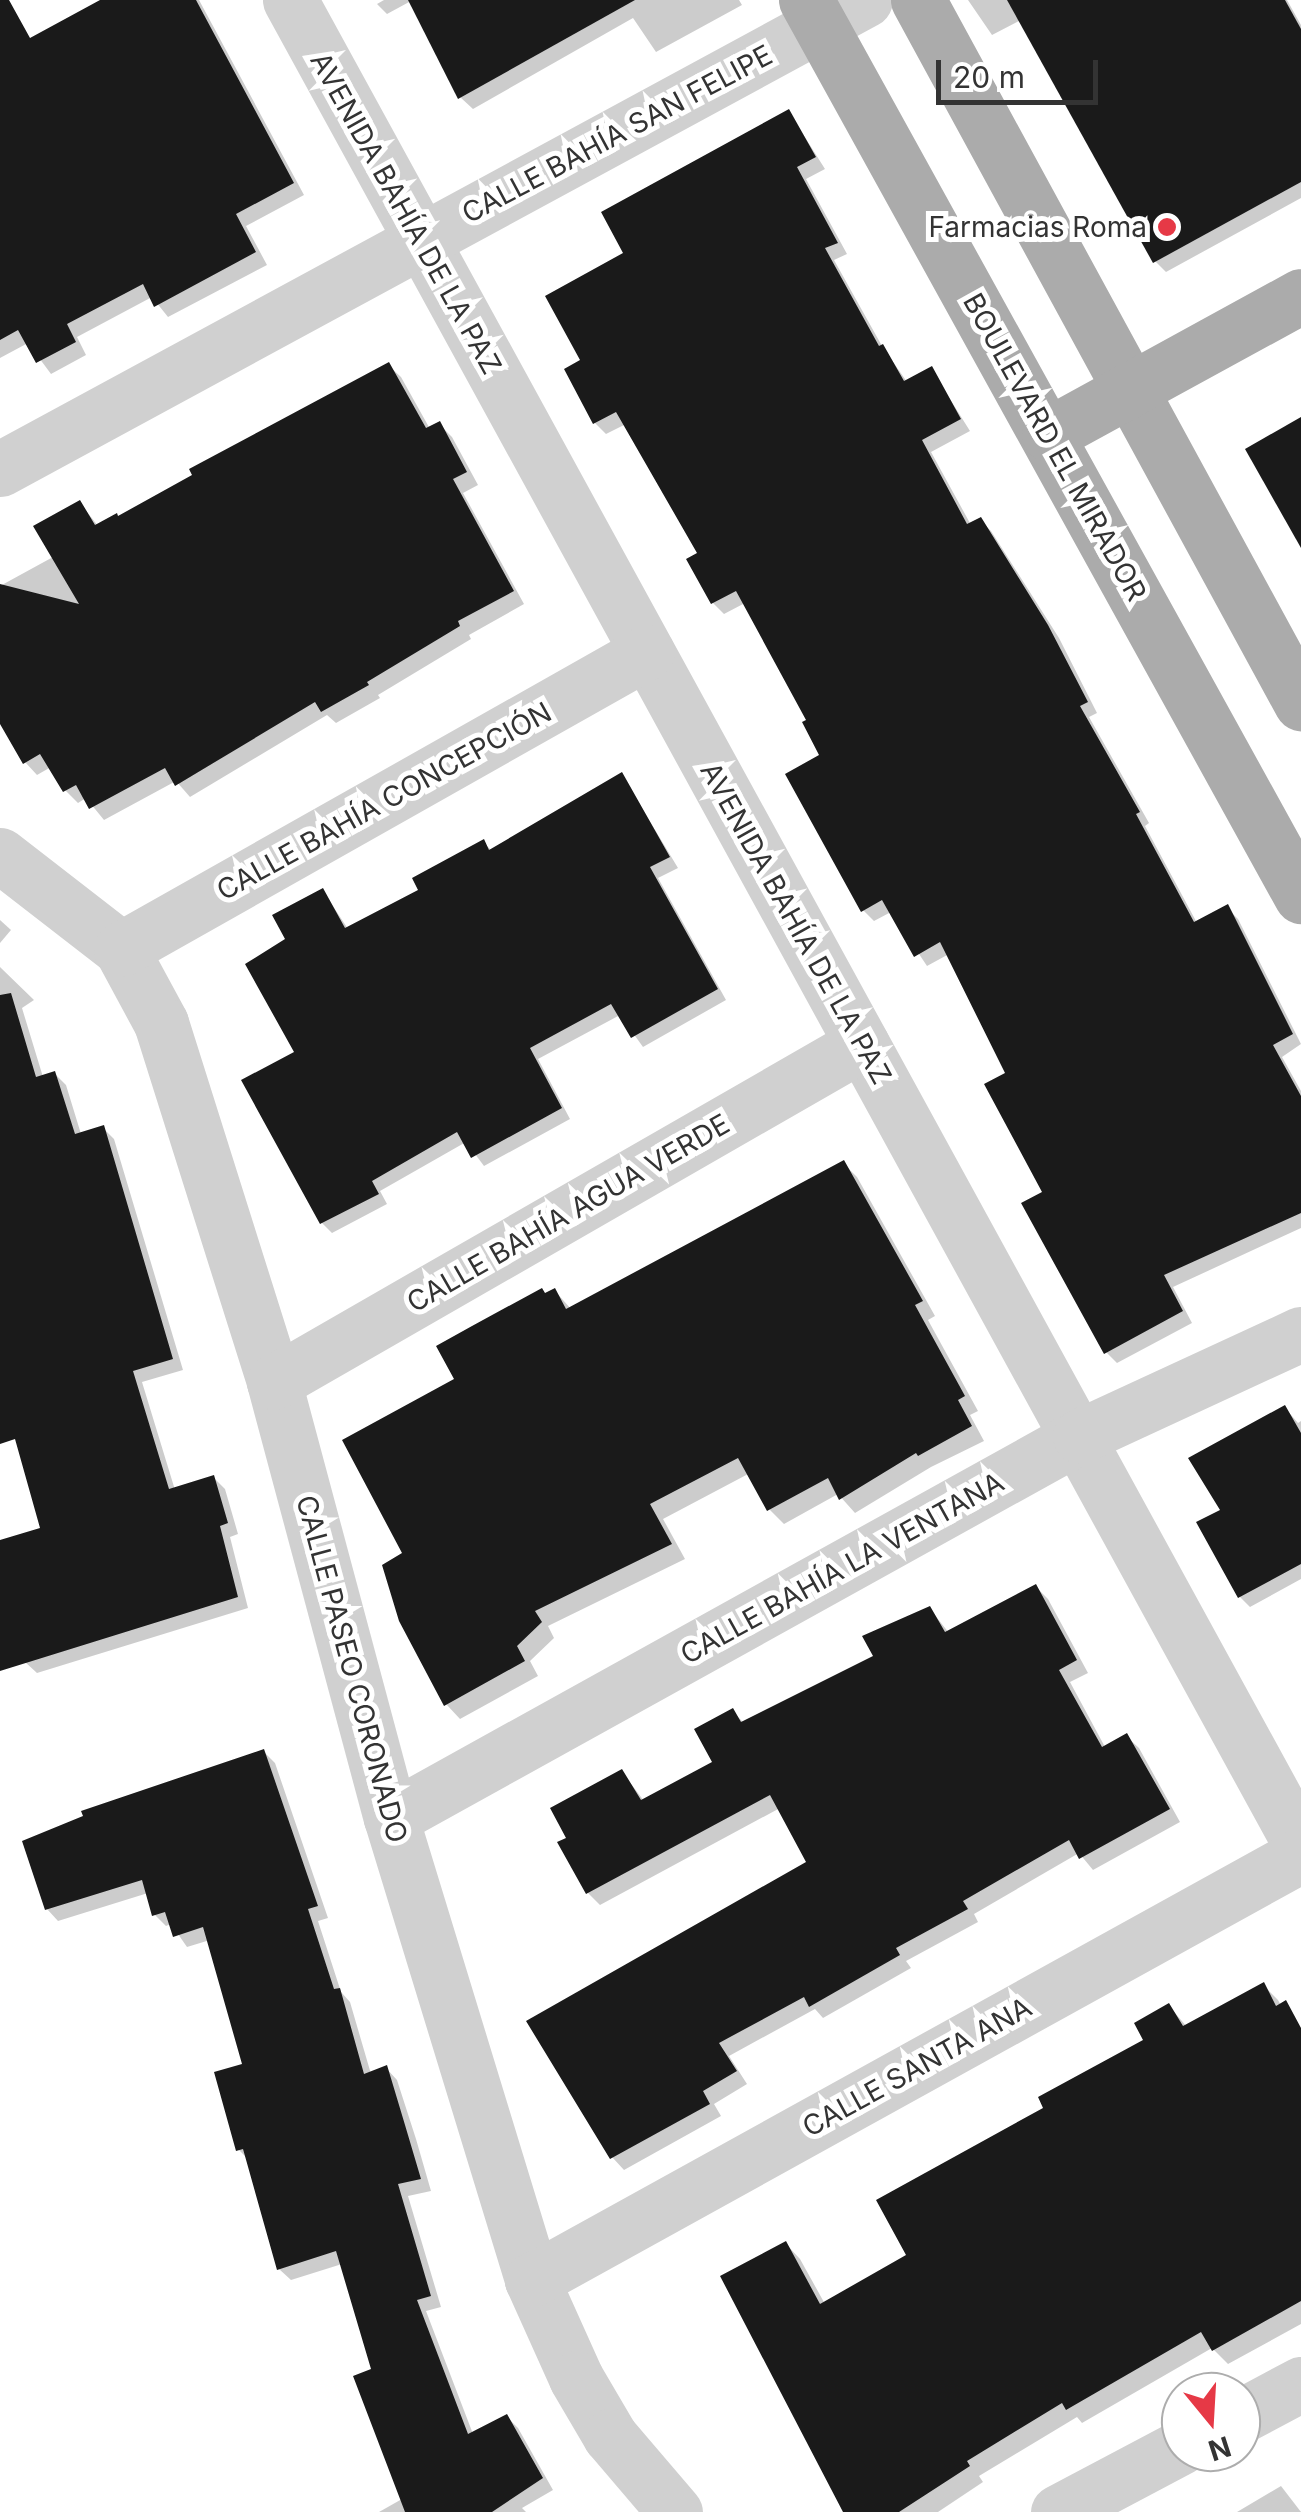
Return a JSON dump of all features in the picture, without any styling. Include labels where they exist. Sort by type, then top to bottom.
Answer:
[{"type":"main road","points":[[918,0],[1301,704]]},
{"type":"main road","name":"BOULEVARD EL MIRADOR","points":[[830,8],[1049,434],[1301,896]]},
{"type":"main road","points":[[1049,434],[1301,296]]},
{"type":"street","name":"AVENIDA BAHÍA DE LA PAZ","points":[[290,0],[1080,1436],[1301,1846]]},
{"type":"street","name":"CALLE BAHÍA SAN FELIPE","points":[[0,469],[422,240],[830,8]]},
{"type":"street","name":"CALLE BAHÍA CONCEPCIÓN","points":[[121,949],[648,652]]},
{"type":"street","name":"CALLE PASEO CORONADO","points":[[0,855],[121,949],[161,1023],[274,1382],[391,1818],[532,2280],[576,2378],[610,2436],[675,2512]]},
{"type":"street","name":"CALLE BAHÍA AGUA VERDE","points":[[274,1382],[862,1044]]},
{"type":"street","name":"CALLE BAHÍA LA VENTANA","points":[[391,1818],[1080,1436],[1301,1334]]},
{"type":"street","name":"CALLE SANTA ANA","points":[[532,2280],[1301,1855]]},
{"type":"street","points":[[1261,2405],[1301,2384]]},
{"type":"street","points":[[1058,2512],[1161,2458]]},
{"type":"building","points":[[0,0],[9,0],[30,38],[100,0],[196,0],[294,183],[236,214],[256,252],[154,307],[143,284],[67,324],[76,342],[36,363],[18,330],[0,340]]},
{"type":"building","points":[[408,0],[635,0],[458,99]]},
{"type":"building","points":[[1007,0],[1285,0],[1301,29],[1301,182],[1153,263]]},
{"type":"building","points":[[789,109],[816,157],[797,167],[838,243],[825,248],[879,346],[883,344],[904,381],[932,366],[961,419],[922,440],[967,524],[981,517],[1048,625],[1088,702],[1080,706],[1140,812],[1136,814],[1194,922],[1228,904],[1293,1034],[1273,1045],[1301,1096],[1301,1213],[1164,1275],[1183,1311],[1104,1354],[1021,1203],[1042,1192],[984,1084],[1005,1073],[940,942],[914,957],[882,900],[861,912],[785,774],[819,755],[802,722],[806,720],[736,591],[711,604],[686,559],[697,553],[616,412],[593,424],[564,369],[580,360],[545,296],[623,253],[601,212]]},
{"type":"building","points":[[389,362],[426,428],[440,421],[467,472],[453,479],[514,591],[458,621],[460,626],[367,682],[369,685],[321,712],[315,702],[175,786],[165,768],[89,809],[76,785],[63,792],[40,754],[23,764],[0,724],[0,584],[79,604],[33,526],[80,500],[95,525],[117,513],[118,516],[192,475],[189,469]]},
{"type":"building","points":[[1301,417],[1301,548],[1245,449]]},
{"type":"building","points":[[622,772],[670,857],[650,867],[718,989],[631,1038],[611,1004],[530,1048],[562,1108],[471,1158],[457,1132],[372,1181],[379,1194],[320,1224],[241,1080],[294,1052],[245,964],[285,939],[272,915],[323,888],[345,928],[418,890],[412,878],[484,839],[489,850]]},
{"type":"building","points":[[11,993],[36,1077],[55,1071],[75,1134],[104,1125],[173,1359],[133,1371],[169,1489],[214,1475],[228,1523],[220,1526],[238,1597],[0,1671],[0,1540],[40,1528],[15,1439],[0,1444],[0,995]]},
{"type":"building","points":[[844,1160],[923,1301],[915,1305],[965,1396],[958,1400],[972,1426],[918,1456],[916,1453],[839,1500],[828,1478],[767,1511],[738,1458],[650,1504],[672,1544],[535,1611],[542,1622],[517,1646],[525,1661],[444,1706],[399,1621],[382,1565],[402,1553],[342,1440],[454,1379],[436,1346],[542,1288],[545,1293],[555,1288],[566,1309]]},
{"type":"building","points":[[1285,1405],[1301,1433],[1301,1564],[1238,1598],[1196,1522],[1220,1510],[1188,1458]]},
{"type":"building","points":[[1036,1584],[1077,1660],[1059,1670],[1102,1747],[1127,1733],[1170,1809],[1079,1859],[1069,1840],[963,1901],[968,1909],[896,1948],[900,1955],[809,2007],[804,1997],[719,2043],[737,2071],[703,2091],[710,2104],[610,2159],[526,2021],[806,1862],[770,1795],[586,1894],[557,1842],[566,1838],[550,1808],[622,1769],[641,1800],[712,1762],[694,1729],[733,1708],[741,1722],[873,1656],[862,1636],[930,1606],[945,1632]]},
{"type":"building","points":[[264,1749],[318,1906],[308,1909],[334,1989],[340,1988],[364,2074],[387,2065],[405,2125],[421,2179],[398,2184],[431,2296],[417,2300],[468,2434],[507,2414],[543,2478],[492,2512],[405,2512],[353,2376],[371,2369],[336,2251],[277,2270],[243,2149],[236,2151],[214,2072],[242,2064],[203,1927],[173,1937],[165,1912],[152,1916],[142,1880],[45,1910],[22,1841],[83,1816],[81,1811]]},
{"type":"building","points":[[1264,1982],[1276,2006],[1286,2000],[1301,2028],[1301,2301],[1212,2351],[1201,2332],[1066,2410],[1062,2403],[967,2461],[970,2466],[899,2512],[843,2512],[720,2276],[786,2241],[820,2304],[906,2255],[876,2200],[1043,2108],[1038,2097],[1143,2040],[1134,2023],[1169,2003],[1183,2026]]},
{"type":"place","name":"Farmacias Roma","points":[[1167,227]]}]
